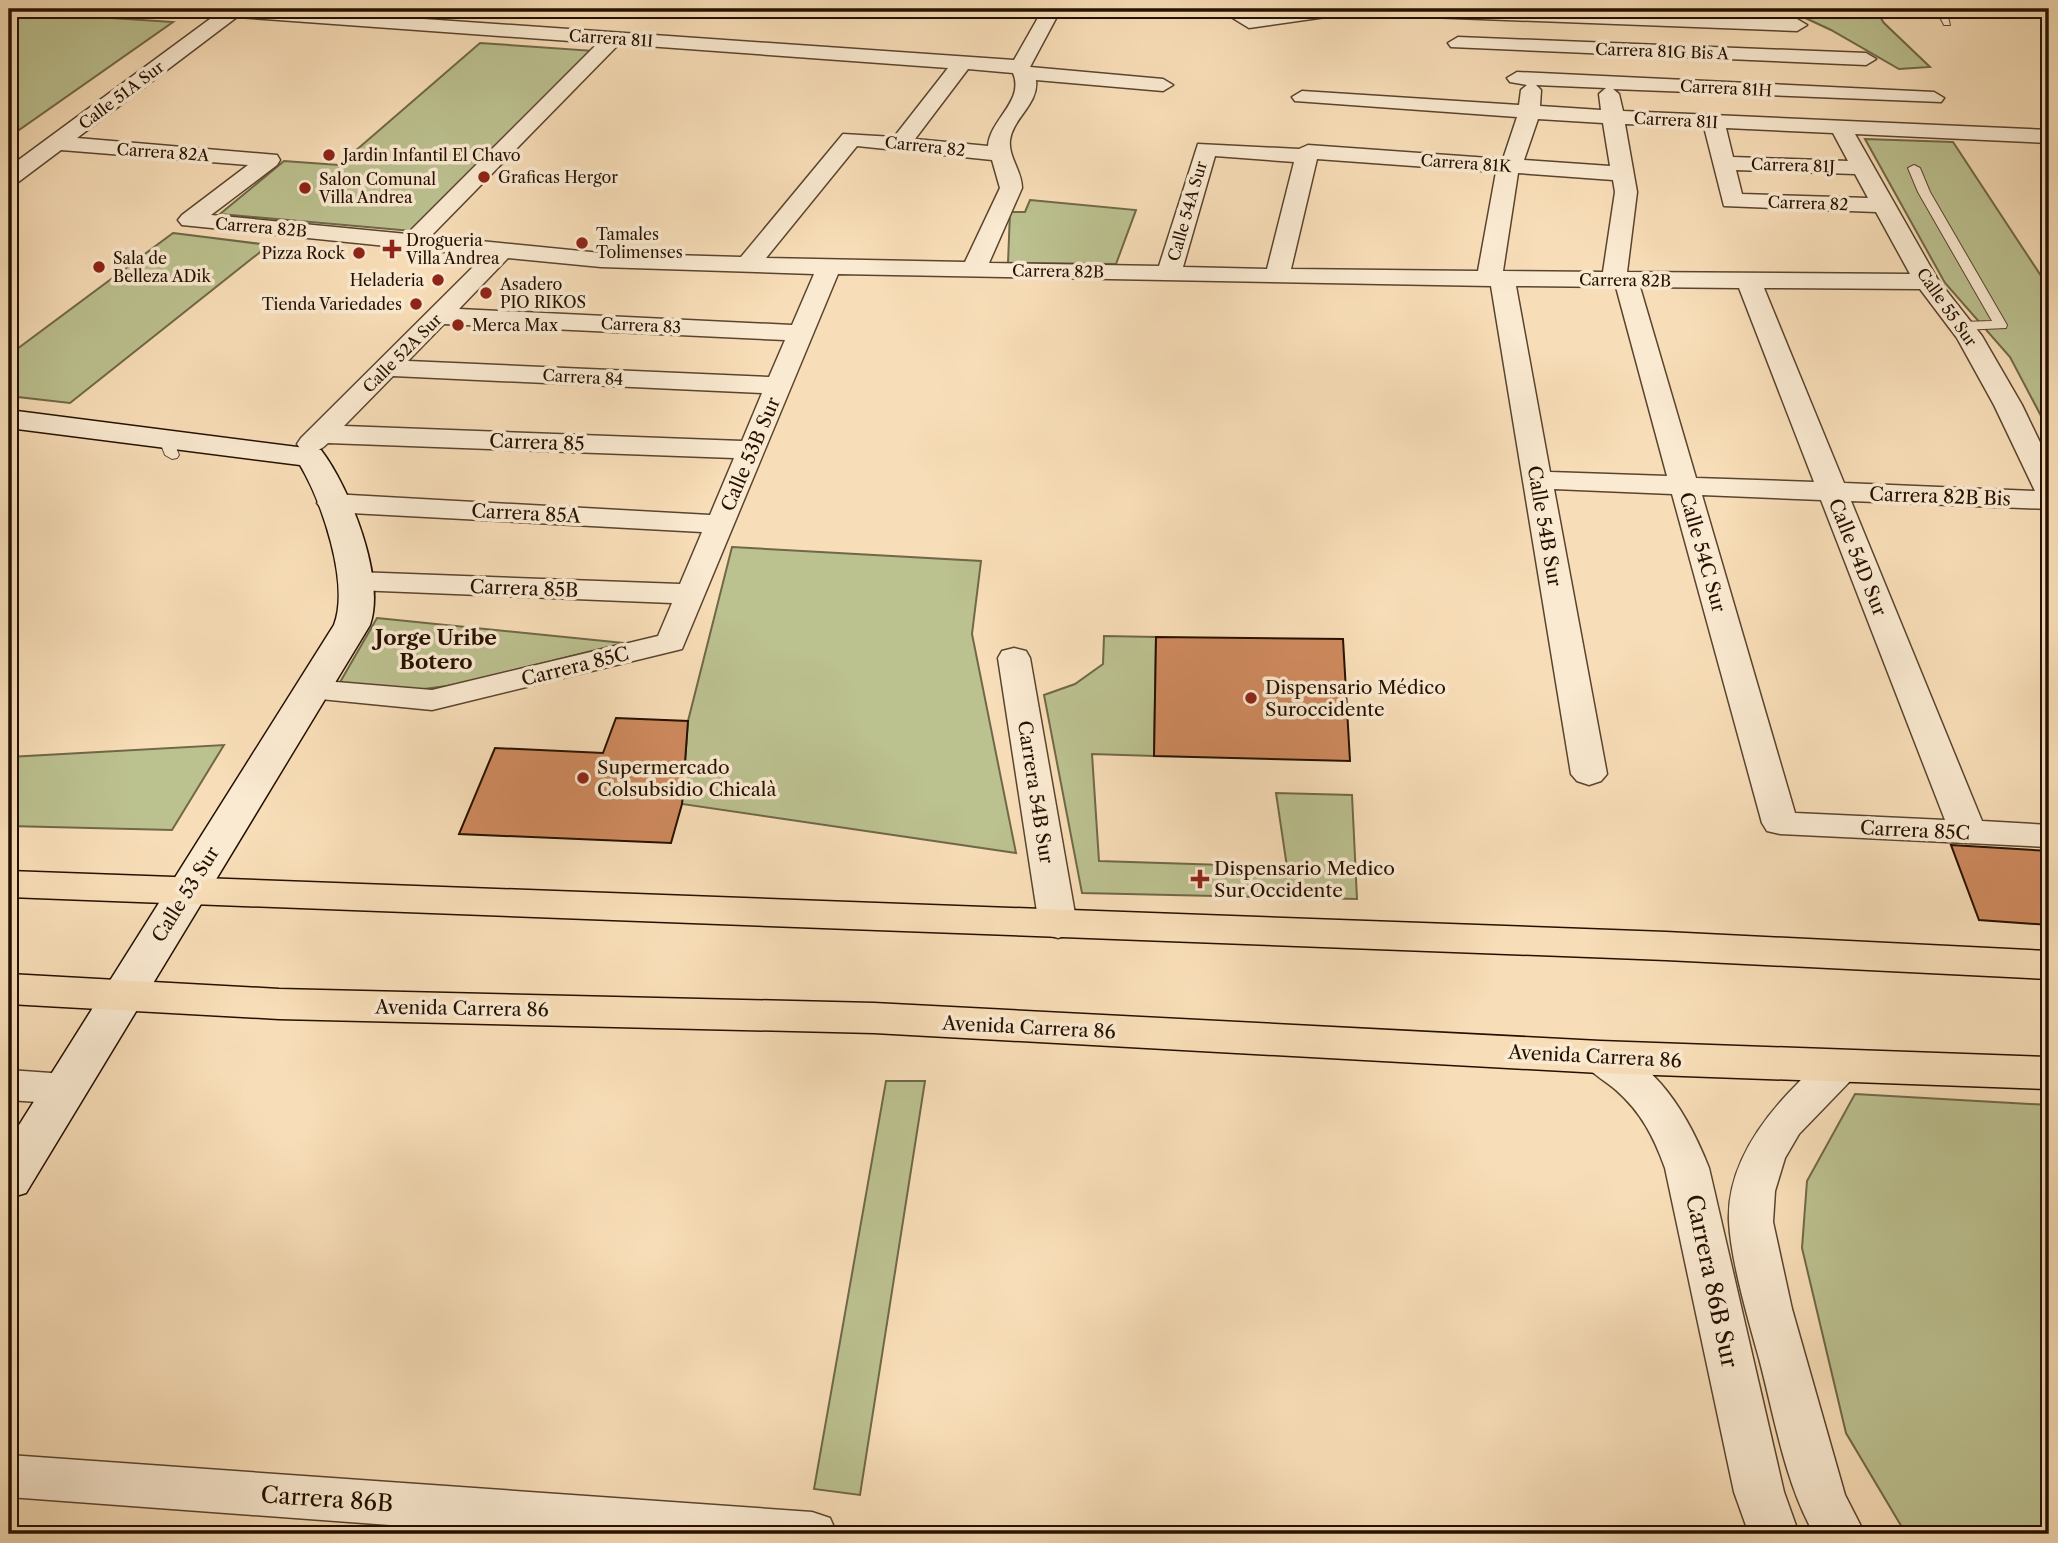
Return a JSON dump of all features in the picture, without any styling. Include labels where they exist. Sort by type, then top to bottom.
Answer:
[{"type":"main road","points":[[9,884],[1666,946],[2049,965]]},
{"type":"main road","name":"Avenida Carrera 86","points":[[9,989],[279,1004],[874,1018],[1600,1057],[2049,1073]]},
{"type":"street","name":"Carrera 81I","points":[[202,9],[962,63],[1163,85]]},
{"type":"street","points":[[432,25],[452,9]]},
{"type":"street","points":[[974,269],[1012,188],[1011,176],[999,153],[1000,136],[1024,99],[1028,82],[1022,70],[1052,9]]},
{"type":"street","points":[[1228,9],[1249,22],[1340,9]]},
{"type":"street","points":[[1402,9],[1590,13],[1797,25]]},
{"type":"street","points":[[1402,9],[1446,36],[1526,94]]},
{"type":"street","name":"Calle 51A Sur","points":[[9,178],[233,11]]},
{"type":"street","name":"Calle 54C Sur","points":[[1590,13],[1607,82],[1624,174],[1626,192],[1620,280],[1684,486],[1780,823]]},
{"type":"street","name":"Carrera 81G Bis A","points":[[1446,36],[1600,49],[1866,59]]},
{"type":"street","points":[[412,242],[614,38]]},
{"type":"street","points":[[900,144],[962,63]]},
{"type":"street","name":"Carrera 81H","points":[[1526,94],[1607,82],[1934,98]]},
{"type":"street","name":"Carrera 81I","points":[[1303,97],[1446,107],[1526,94],[1613,117],[2049,136]]},
{"type":"street","name":"Calle 54B Sur","points":[[1526,94],[1506,175],[1495,279],[1537,480],[1589,774]]},
{"type":"street","points":[[1332,153],[1349,100]]},
{"type":"street","points":[[1440,161],[1446,107]]},
{"type":"street","points":[[1714,121],[1723,163]]},
{"type":"street","name":"Calle 55 Sur","points":[[1840,127],[1927,282],[1961,326],[2008,405],[2049,490]]},
{"type":"street","name":"Carrera 82","points":[[748,265],[851,139],[999,153]]},
{"type":"street","name":"Carrera 82A","points":[[57,144],[269,160],[190,220]]},
{"type":"street","name":"Carrera 81K","points":[[1206,149],[1332,153],[1624,174]]},
{"type":"street","name":"Calle 54A Sur","points":[[1169,274],[1206,149]]},
{"type":"street","points":[[1277,276],[1307,154]]},
{"type":"street","name":"Carrera 82","points":[[1723,163],[1732,201],[1884,205]]},
{"type":"street","name":"Carrera 81J","points":[[1723,163],[1863,168]]},
{"type":"street","name":"Carrera 82B","points":[[190,220],[601,260],[1277,276],[1927,282]]},
{"type":"street","name":"Calle 52A Sur","points":[[311,444],[502,251]]},
{"type":"street","name":"Calle 53B Sur","points":[[671,642],[829,267]]},
{"type":"street","name":"Calle 54D Sur","points":[[1749,281],[1968,832]]},
{"type":"street","name":"Carrera 83","points":[[439,316],[801,333]]},
{"type":"street","name":"Carrera 84","points":[[386,368],[779,386]]},
{"type":"street","name":"Carrera 85","points":[[9,419],[169,446],[311,444],[751,450]]},
{"type":"street","points":[[311,444],[332,503],[357,595]]},
{"type":"street","name":"Carrera 82B Bis","points":[[1537,480],[2049,500]]},
{"type":"street","name":"Carrera 85A","points":[[332,503],[720,524]]},
{"type":"street","name":"Carrera 85B","points":[[357,595],[691,594]]},
{"type":"street","name":"Calle 53 Sur","points":[[9,1180],[352,625],[357,595]]},
{"type":"street","name":"Carrera 85C","points":[[312,690],[432,700],[671,642]]},
{"type":"street","name":"Carrera 54B Sur","points":[[1014,658],[1058,925]]},
{"type":"street","name":"Carrera 85C","points":[[1780,823],[2049,836]]},
{"type":"street","name":"Carrera 86B Sur","points":[[1600,1057],[1650,1096],[1673,1129],[1687,1168],[1759,1492],[1774,1534]]},
{"type":"street","points":[[1823,1523],[1769,1309],[1751,1222],[1753,1191],[1764,1157],[1784,1123],[1840,1066]]},
{"type":"street","points":[[9,1086],[65,1089]]},
{"type":"street","name":"Carrera 86B","points":[[9,1476],[812,1534]]},
{"type":"lane","points":[[1941,9],[1947,23]]},
{"type":"lane","points":[[1985,9],[2049,13]]},
{"type":"lane","points":[[1914,168],[1924,192],[2001,325],[1961,326]]},
{"type":"green space","points":[[9,9],[87,9],[96,17],[173,22],[9,137]]},
{"type":"green space","points":[[1786,9],[1875,9],[1884,23],[1930,67],[1899,69],[1831,30]]},
{"type":"green space","points":[[480,43],[595,51],[412,231],[220,214],[284,161],[339,165]]},
{"type":"green space","points":[[1865,139],[1953,142],[2049,288],[2049,431],[2010,357],[1945,283]]},
{"type":"green space","points":[[1030,200],[1136,210],[1116,264],[1008,263],[1010,212],[1025,212]]},
{"type":"green space","points":[[173,233],[269,245],[70,403],[9,396],[9,355]]},
{"type":"green space","points":[[732,547],[981,561],[972,634],[1016,853],[682,804],[688,721]]},
{"type":"green space","points":[[377,618],[624,643],[454,685],[409,691],[339,684]]},
{"type":"green space","points":[[1104,636],[1156,637],[1154,756],[1092,754],[1099,861],[1287,867],[1276,793],[1352,795],[1357,899],[1082,893],[1044,695],[1075,684],[1103,664]]},
{"type":"green space","points":[[224,745],[172,830],[9,826],[9,757]]},
{"type":"green space","points":[[886,1081],[925,1081],[860,1495],[814,1489]]},
{"type":"green space","points":[[1855,1094],[2049,1105],[2049,1534],[1906,1534],[1846,1433],[1802,1248],[1807,1181]]},
{"type":"building","name":"Dispensario Médico Suroccidente","points":[[1156,637],[1343,639],[1350,761],[1154,756]]},
{"type":"building","name":"Supermercado Colsubsidio Chicalà","points":[[616,718],[688,721],[682,804],[671,843],[459,834],[495,748],[603,753]]},
{"type":"building","points":[[1951,845],[2049,851],[2049,925],[1979,920]]},
{"type":"place","name":"Jardin Infantil El Chavo","points":[[329,155]]},
{"type":"place","name":"Graficas Hergor","points":[[484,177]]},
{"type":"place","name":"Salon Comunal Villa Andrea","points":[[305,188]]},
{"type":"place","name":"Tamales Tolimenses","points":[[582,243]]},
{"type":"place","name":"Drogueria Villa Andrea","points":[[392,249]]},
{"type":"place","name":"Pizza Rock","points":[[359,253]]},
{"type":"place","name":"Sala de Belleza ADik","points":[[99,267]]},
{"type":"place","name":"Heladeria","points":[[438,280]]},
{"type":"place","name":"Asadero PIO RIKOS","points":[[486,293]]},
{"type":"place","name":"Tienda Variedades","points":[[416,304]]},
{"type":"place","name":"Merca Max","points":[[458,325]]},
{"type":"place","name":"Dispensario Médico Suroccidente","points":[[1251,698]]},
{"type":"place","name":"Supermercado Colsubsidio Chicalà","points":[[583,778]]},
{"type":"place","name":"Dispensario Medico Sur Occidente","points":[[1200,879]]},
{"type":"district","name":"Jorge Uribe Botero","points":[[436,650]]}]
